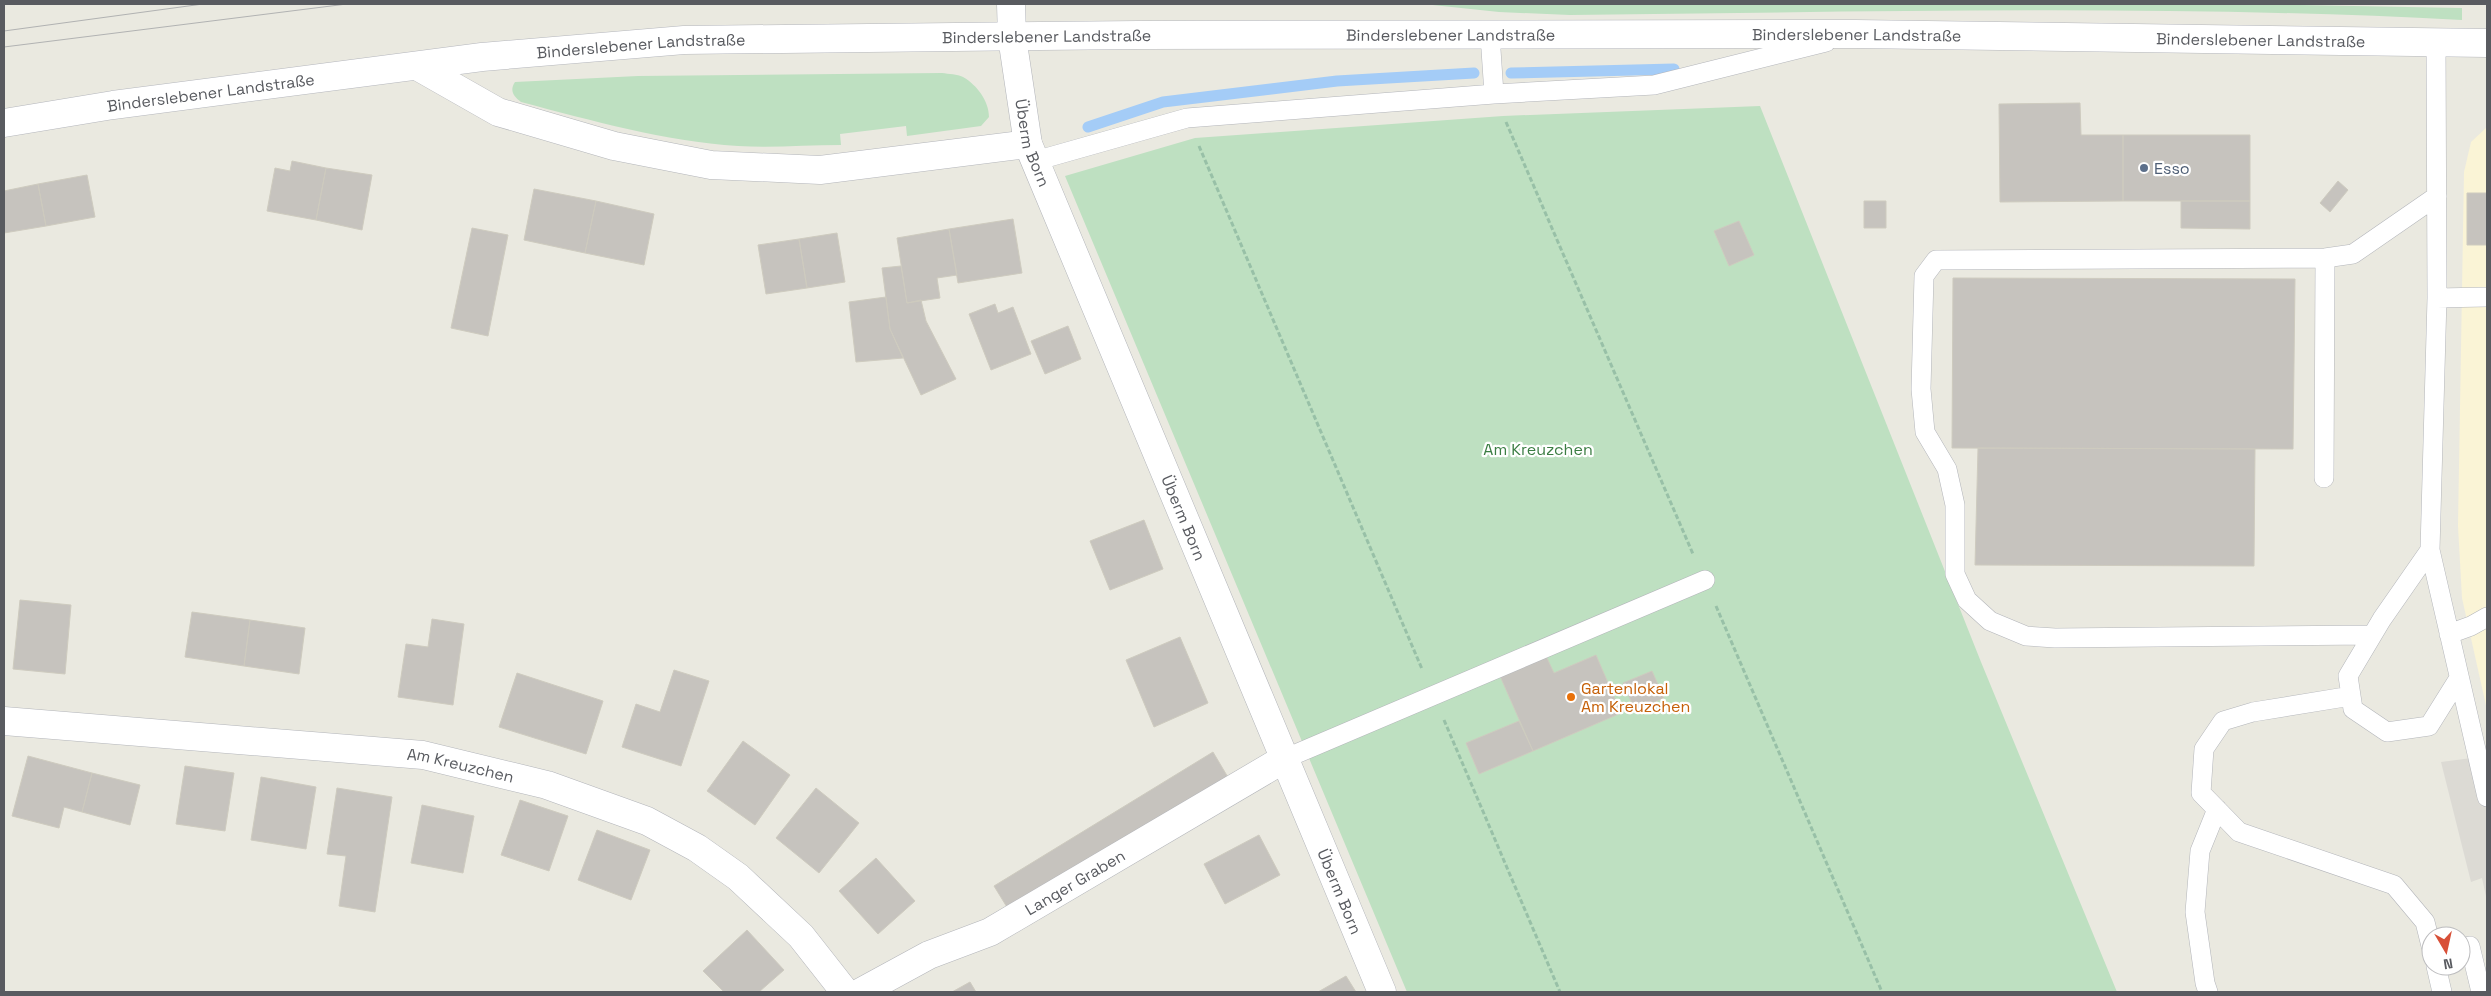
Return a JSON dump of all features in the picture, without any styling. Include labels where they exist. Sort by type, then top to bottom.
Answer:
[{"type":"street","name":"Überm Born","points":[[1011,4],[1012,37],[1031,153],[1382,992]]},
{"type":"street","name":"Binderslebener Landstraße","points":[[4,123],[113,105],[482,57],[684,40],[1856,34],[2487,43]]},
{"type":"street","points":[[417,66],[498,112],[614,146],[711,165],[820,170],[1031,153]]},
{"type":"street","name":"Am Kreuzchen","points":[[4,721],[423,755],[548,785],[647,821],[697,848],[738,878],[801,936],[845,992]]},
{"type":"street","name":"Langer Graben","points":[[862,992],[929,955],[990,932],[1284,759]]},
{"type":"lane","points":[[1031,153],[1187,118],[1494,94],[1654,85],[1856,34]]},
{"type":"lane","points":[[1490,35],[1494,94]]},
{"type":"lane","points":[[2436,41],[2437,298],[2430,550],[2487,797]]},
{"type":"lane","points":[[2372,635],[2055,638],[2026,636],[1990,621],[1967,600],[1955,574],[1955,505],[1947,469],[1925,432],[1921,389],[1924,276],[1936,260],[2326,258],[2353,254],[2437,196]]},
{"type":"lane","points":[[2324,478],[2326,258]]},
{"type":"lane","points":[[2437,298],[2487,297]]},
{"type":"lane","points":[[2430,550],[2372,635],[2348,676],[2353,709],[2387,732],[2429,726],[2459,678]]},
{"type":"lane","points":[[1284,759],[1704,580]]},
{"type":"lane","points":[[2449,634],[2472,626],[2487,617]]},
{"type":"lane","points":[[2351,696],[2253,712],[2222,721],[2204,749],[2201,793],[2239,832],[2394,885],[2425,922],[2426,926]]},
{"type":"lane","points":[[2208,992],[2205,983],[2195,912],[2200,851],[2217,809]]},
{"type":"lane","points":[[2471,951],[2480,992]]},
{"type":"lane","points":[[2438,976],[2442,992]]},
{"type":"path","points":[[1494,94],[1882,992]]},
{"type":"path","points":[[1187,118],[1560,992]]},
{"type":"shaded area","points":[[2487,127],[2487,710],[2462,598],[2458,526],[2464,172],[2471,142]]},
{"type":"shaded area","points":[[2487,756],[2487,901],[2482,878],[2471,882],[2441,762]]},
{"type":"green space","points":[[1423,4],[2252,4],[2462,8],[2462,20],[2239,12],[2016,10],[1570,15],[1499,12]]},
{"type":"green space","points":[[942,73],[963,77],[973,84],[981,94],[987,105],[989,117],[981,126],[907,136],[906,126],[840,134],[841,145],[751,147],[683,140],[629,129],[521,102],[514,96],[512,91],[515,82],[638,76]]},
{"type":"green space","name":"Am Kreuzchen","points":[[1760,106],[1981,662],[2117,992],[1407,992],[1065,176],[1195,138],[1503,116]]},
{"type":"building","points":[[2080,103],[2081,135],[2123,135],[2123,201],[2000,202],[1999,104]]},
{"type":"building","points":[[2123,135],[2250,135],[2250,201],[2123,201]]},
{"type":"building","points":[[292,161],[326,168],[316,220],[267,211],[275,168],[290,171]]},
{"type":"building","points":[[326,168],[372,175],[362,230],[316,220]]},
{"type":"building","points":[[87,175],[95,217],[46,226],[38,184]]},
{"type":"building","points":[[2338,181],[2348,190],[2330,212],[2320,203]]},
{"type":"building","points":[[38,184],[46,226],[4,233],[4,191]]},
{"type":"building","points":[[534,189],[596,201],[585,253],[524,240]]},
{"type":"building","points":[[2467,193],[2487,193],[2487,245],[2467,245]]},
{"type":"building","points":[[596,201],[654,214],[644,265],[585,253]]},
{"type":"building","points":[[1864,201],[1886,201],[1886,228],[1864,228]]},
{"type":"building","points":[[2181,201],[2250,201],[2250,229],[2181,228]]},
{"type":"building","points":[[1013,219],[1022,273],[958,283],[949,229]]},
{"type":"building","points":[[1739,221],[1754,255],[1729,266],[1714,231]]},
{"type":"building","points":[[472,228],[508,235],[488,336],[451,328]]},
{"type":"building","points":[[949,229],[957,275],[937,278],[940,298],[907,303],[897,238]]},
{"type":"building","points":[[837,233],[845,282],[807,288],[799,239]]},
{"type":"building","points":[[799,239],[807,288],[766,294],[758,245]]},
{"type":"building","points":[[901,266],[907,303],[921,300],[926,321],[956,379],[921,395],[890,329],[882,268]]},
{"type":"building","points":[[1953,278],[2295,279],[2293,449],[1952,448]]},
{"type":"building","points":[[886,297],[890,329],[903,358],[856,362],[849,302]]},
{"type":"building","points":[[995,304],[998,313],[1013,307],[1031,354],[991,370],[969,314]]},
{"type":"building","points":[[1068,326],[1081,359],[1045,374],[1031,341]]},
{"type":"building","points":[[1978,448],[2255,449],[2254,566],[1975,565]]},
{"type":"building","points":[[1144,520],[1163,569],[1110,590],[1090,541]]},
{"type":"building","points":[[20,600],[71,605],[65,674],[13,669]]},
{"type":"building","points":[[192,612],[250,620],[244,666],[185,657]]},
{"type":"building","points":[[432,619],[464,624],[453,705],[398,697],[406,644],[428,647]]},
{"type":"building","points":[[250,620],[305,628],[299,674],[244,666]]},
{"type":"building","points":[[1180,637],[1208,703],[1154,727],[1126,660]]},
{"type":"building","points":[[1596,655],[1621,713],[1533,751],[1500,676],[1546,656],[1554,673]]},
{"type":"building","points":[[674,670],[709,681],[681,766],[622,747],[636,704],[660,712]]},
{"type":"building","points":[[1652,671],[1664,698],[1635,710],[1623,683]]},
{"type":"building","points":[[517,673],[603,701],[586,754],[499,727]]},
{"type":"building","points":[[1519,721],[1533,751],[1479,774],[1466,743]]},
{"type":"building","points":[[743,741],[790,775],[755,825],[707,791]]},
{"type":"building","points":[[1213,752],[1229,779],[1010,912],[994,886]]},
{"type":"building","points":[[28,756],[92,773],[82,812],[64,807],[59,828],[12,816]]},
{"type":"building","points":[[185,766],[234,773],[225,831],[176,824]]},
{"type":"building","points":[[92,773],[140,785],[130,825],[82,812]]},
{"type":"building","points":[[261,777],[316,787],[306,849],[251,840]]},
{"type":"building","points":[[337,788],[392,797],[375,912],[339,906],[346,856],[327,854]]},
{"type":"building","points":[[816,788],[859,823],[819,873],[776,838]]},
{"type":"building","points":[[520,800],[568,816],[549,871],[501,855]]},
{"type":"building","points":[[422,805],[474,816],[463,873],[411,863]]},
{"type":"building","points":[[597,830],[650,850],[631,900],[578,880]]},
{"type":"building","points":[[1259,835],[1280,875],[1225,904],[1204,864]]},
{"type":"building","points":[[876,858],[915,901],[878,934],[839,891]]},
{"type":"building","points":[[747,930],[784,970],[759,992],[724,992],[703,971]]},
{"type":"building","points":[[1346,976],[1356,992],[1318,992]]},
{"type":"building","points":[[970,982],[976,992],[952,992]]},
{"type":"waterway","points":[[1511,73],[1674,69]]},
{"type":"waterway","points":[[1088,127],[1163,102],[1337,81],[1474,73]]},
{"type":"tram line","points":[[4,31],[203,4]]},
{"type":"tram line","points":[[4,47],[347,4]]},
{"type":"place","name":"Esso","points":[[2144,168]]},
{"type":"place","name":"Gartenlokal Am Kreuzchen","points":[[1571,697]]}]
